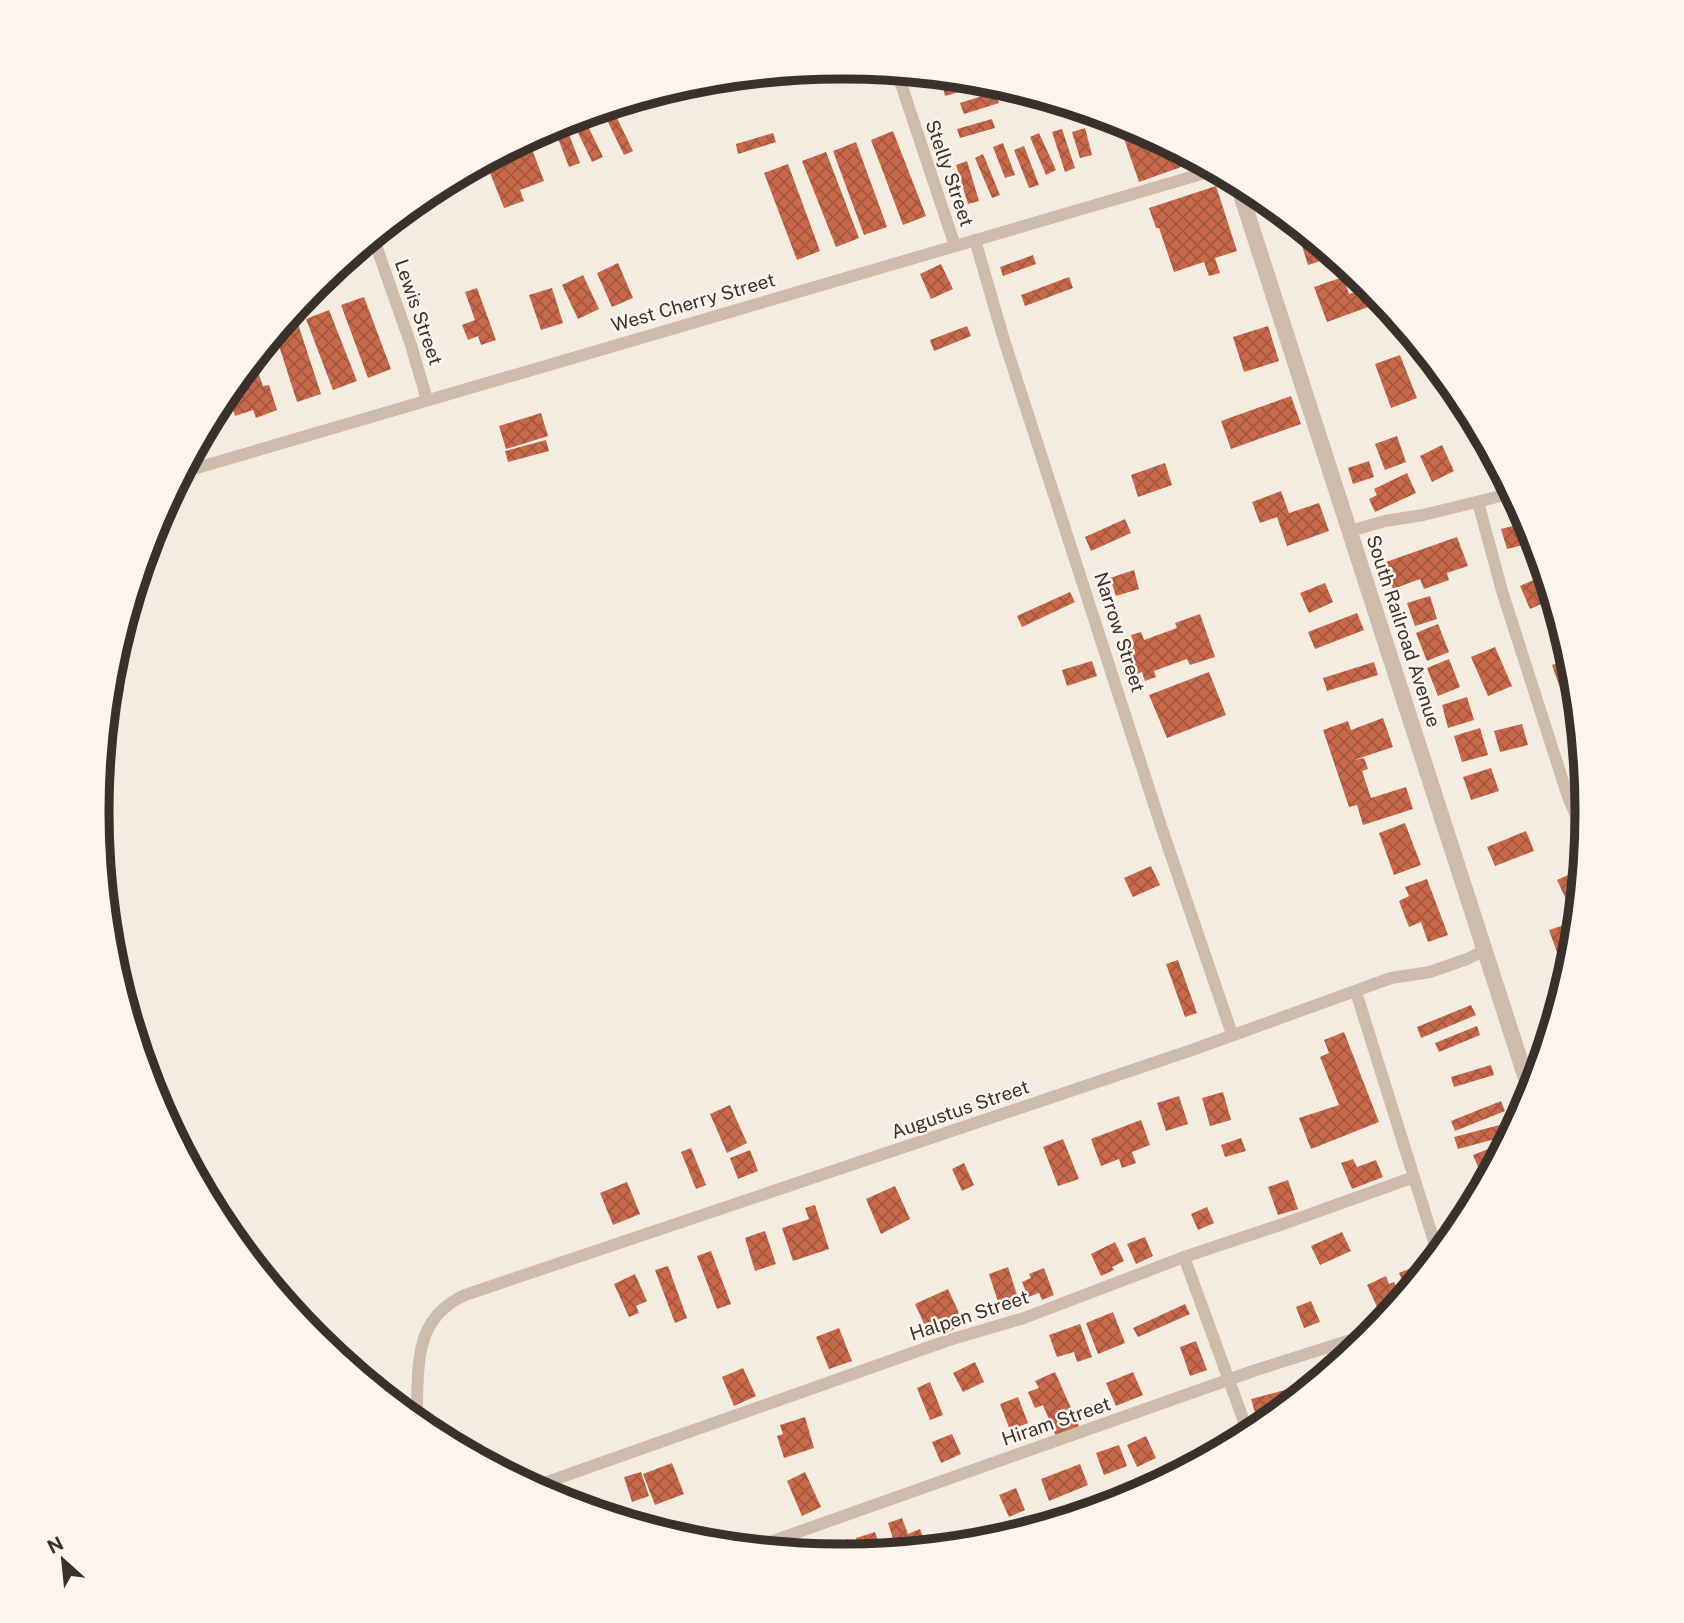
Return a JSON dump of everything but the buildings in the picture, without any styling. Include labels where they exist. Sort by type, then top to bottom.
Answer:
[{"type":"street","name":"Stelly Street","points":[[900,81],[955,246]]},
{"type":"street","name":"West Cherry Street","points":[[195,469],[1202,174]]},
{"type":"street","name":"South Railroad Avenue","points":[[1242,198],[1525,1076]]},
{"type":"street","name":"Narrow Street","points":[[975,240],[1016,377],[1161,826],[1232,1034]]},
{"type":"street","name":"Lewis Street","points":[[376,246],[428,400]]},
{"type":"street","points":[[1350,531],[1503,496]]},
{"type":"street","points":[[1478,502],[1502,591],[1575,813]]},
{"type":"street","name":"Augustus Street","points":[[417,1408],[424,1334],[447,1303],[670,1224],[778,1191],[1192,1051],[1232,1034],[1391,978],[1430,972],[1485,950]]},
{"type":"street","points":[[1356,992],[1434,1242]]},
{"type":"street","name":"Halpen Street","points":[[548,1482],[936,1345],[1024,1318],[1184,1256],[1414,1177]]},
{"type":"street","points":[[1184,1256],[1245,1424]]},
{"type":"street","name":"Hiram Street","points":[[773,1541],[1229,1380],[1348,1341]]}]
